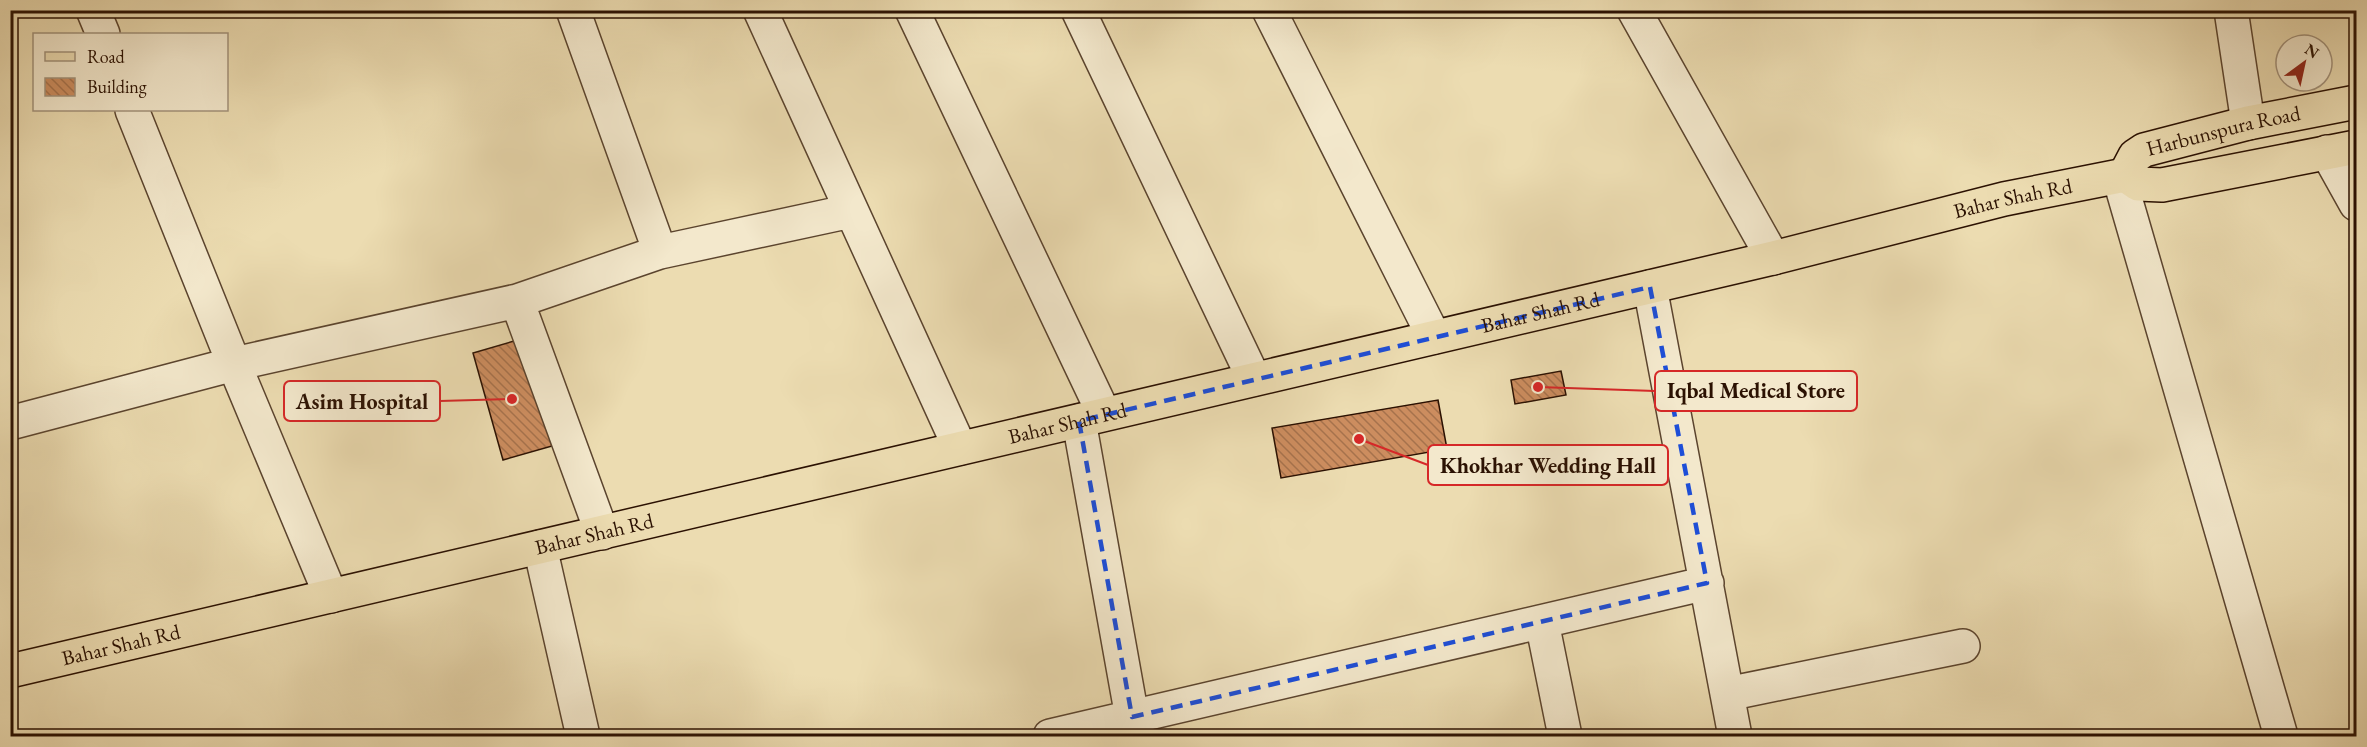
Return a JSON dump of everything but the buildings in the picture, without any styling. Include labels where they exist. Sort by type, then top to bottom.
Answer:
[{"type":"main road","name":"Harbunspura Road","points":[[2342,149],[2162,185],[2138,184],[2122,176],[2134,156],[2144,150],[2248,123],[2356,102]]},
{"type":"main road","name":"Bahar Shah Rd","points":[[10,671],[1773,258],[2004,199],[2122,176]]},
{"type":"street","points":[[93,10],[103,33]]},
{"type":"street","points":[[573,10],[660,252]]},
{"type":"street","points":[[760,10],[960,448]]},
{"type":"street","points":[[912,10],[1091,417],[1132,717]]},
{"type":"street","points":[[1078,10],[1254,379]]},
{"type":"street","points":[[1269,10],[1434,337]]},
{"type":"street","points":[[1634,10],[1773,258]]},
{"type":"street","points":[[2231,10],[2248,123]]},
{"type":"street","points":[[132,111],[331,596]]},
{"type":"street","points":[[2342,149],[2356,204]]},
{"type":"street","points":[[2122,176],[2281,736]]},
{"type":"street","points":[[10,423],[234,363],[517,301],[660,252],[851,211]]},
{"type":"street","points":[[1650,286],[1736,736]]},
{"type":"street","points":[[517,301],[602,533]]},
{"type":"street","points":[[540,547],[583,736]]},
{"type":"street","points":[[1050,736],[1707,583]]},
{"type":"street","points":[[1542,622],[1566,736]]},
{"type":"street","points":[[1727,694],[1964,646]]},
{"type":"highlighted area","points":[[1650,287],[1707,583],[1132,717],[1079,421]]},
{"type":"place","name":"Iqbal Medical Store","points":[[1538,387]]},
{"type":"place","name":"Asim Hospital","points":[[512,399]]},
{"type":"place","name":"Khokhar Wedding Hall","points":[[1359,439]]}]
